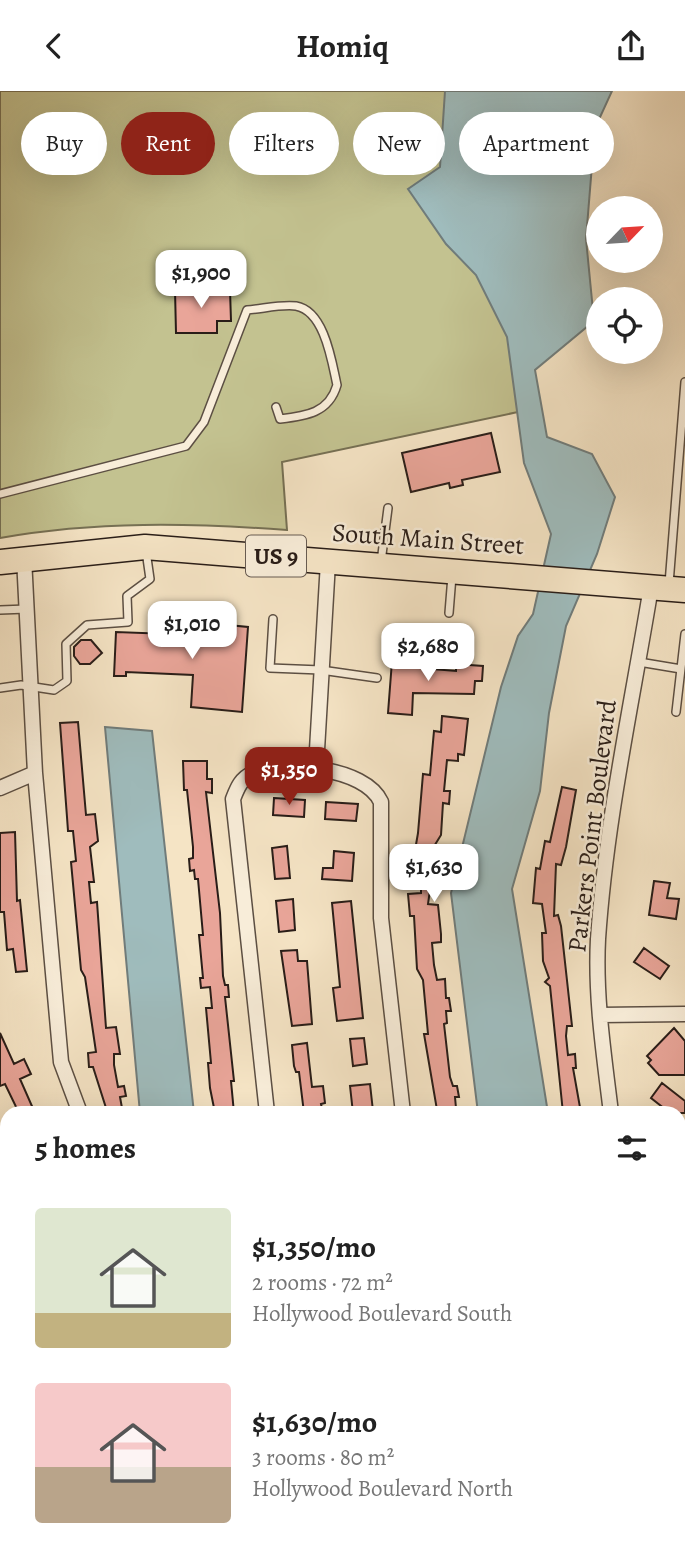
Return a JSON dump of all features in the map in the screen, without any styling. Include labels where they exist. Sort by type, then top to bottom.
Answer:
[{"type":"highway","name":"South Main Street","points":[[7,561],[145,547],[668,588]]},
{"type":"street","points":[[7,561],[27,609],[35,773],[61,1062],[77,1106]]},
{"type":"street","points":[[316,767],[328,562]]},
{"type":"street","name":"Parkers Point Boulevard","points":[[610,1106],[600,1015],[598,939],[613,818],[639,662],[668,588]]},
{"type":"street","points":[[266,1106],[233,799],[237,787],[251,774],[316,767],[356,779],[376,790],[381,802],[381,918],[402,1106]]},
{"type":"street","points":[[0,788],[35,773]]},
{"type":"street","points":[[600,1015],[685,1014]]},
{"type":"lane","points":[[0,494],[186,446],[204,422],[247,310],[298,306],[312,315],[322,333],[337,385],[326,406],[306,416],[280,419],[276,407]]},
{"type":"lane","points":[[668,588],[685,382]]},
{"type":"lane","points":[[380,566],[388,508]]},
{"type":"lane","points":[[0,688],[13,685],[54,690],[67,681],[66,644],[87,625],[128,622],[127,596],[150,579],[145,547]]},
{"type":"lane","points":[[449,613],[452,572]]},
{"type":"lane","points":[[0,610],[27,609]]},
{"type":"lane","points":[[273,619],[270,668],[321,670],[377,678]]},
{"type":"lane","points":[[676,712],[685,634]]},
{"type":"lane","points":[[639,662],[681,669]]},
{"type":"shaded area","points":[[0,91],[518,91],[518,112],[459,112],[459,175],[518,175],[518,412],[282,462],[287,530],[215,526],[107,526],[0,538]]},
{"type":"water","points":[[445,91],[612,91],[602,112],[459,112],[459,175],[591,175],[589,196],[586,196],[586,273],[589,273],[591,287],[586,287],[586,328],[535,370],[547,437],[592,454],[615,497],[597,554],[566,626],[549,713],[540,791],[512,889],[547,1106],[477,1106],[451,893],[501,687],[518,636],[533,614],[551,534],[524,463],[507,337],[476,275],[446,244],[408,189],[428,175],[445,175]]},
{"type":"water","points":[[105,727],[152,731],[193,1106],[139,1106]]},
{"type":"building","points":[[175,290],[230,290],[231,321],[217,321],[217,333],[176,333]]},
{"type":"building","points":[[491,433],[500,472],[462,480],[463,485],[450,488],[449,483],[411,492],[402,453]]},
{"type":"building","points":[[197,622],[248,627],[242,712],[191,707],[193,675],[126,672],[126,676],[114,676],[116,632],[196,635]]},
{"type":"building","points":[[81,640],[91,640],[102,653],[90,664],[80,664],[74,656],[74,647]]},
{"type":"building","points":[[392,661],[420,663],[420,668],[456,671],[456,664],[483,666],[482,681],[475,681],[474,694],[413,693],[412,715],[388,713]]},
{"type":"building","points":[[442,716],[468,719],[464,755],[458,754],[458,761],[447,760],[444,791],[450,791],[449,804],[443,803],[441,835],[425,861],[434,862],[428,904],[438,905],[441,942],[432,943],[437,980],[445,979],[446,998],[449,998],[451,1011],[446,1011],[447,1023],[444,1024],[450,1077],[453,1086],[457,1086],[459,1097],[455,1097],[456,1106],[436,1106],[424,1034],[428,1034],[423,980],[417,969],[414,916],[410,916],[408,894],[421,893],[421,886],[409,885],[418,833],[423,774],[430,775],[434,731],[441,732]]},
{"type":"building","points":[[78,722],[86,815],[95,814],[98,841],[90,847],[94,882],[89,882],[91,903],[97,902],[106,1028],[116,1027],[120,1054],[114,1054],[114,1065],[118,1087],[124,1086],[126,1096],[120,1097],[122,1106],[105,1106],[93,1067],[89,1067],[88,1053],[96,1052],[85,977],[81,970],[71,862],[76,861],[73,831],[68,831],[60,723]]},
{"type":"building","points":[[183,761],[207,761],[207,779],[212,779],[212,793],[206,792],[220,913],[223,976],[225,985],[228,985],[229,997],[225,997],[234,1081],[231,1081],[233,1106],[214,1106],[210,1088],[208,1063],[211,1063],[206,1008],[212,1008],[210,987],[201,988],[200,978],[203,978],[199,935],[203,935],[198,879],[195,879],[194,870],[190,871],[189,859],[193,858],[193,847],[187,790],[184,790]]},
{"type":"building","points":[[562,787],[576,790],[566,847],[561,865],[556,864],[554,916],[558,915],[561,926],[572,1026],[567,1026],[566,1036],[568,1055],[575,1054],[576,1068],[573,1068],[580,1106],[562,1106],[550,986],[545,982],[549,978],[543,961],[542,933],[546,933],[542,904],[533,903],[536,868],[540,869],[545,841],[550,842]]},
{"type":"building","points":[[274,798],[305,800],[304,817],[273,815]]},
{"type":"building","points":[[326,802],[358,804],[356,821],[325,819]]},
{"type":"building","points":[[15,832],[17,901],[20,900],[27,971],[16,972],[13,949],[7,950],[4,912],[0,912],[0,833]]},
{"type":"building","points":[[287,846],[290,878],[275,879],[272,848]]},
{"type":"building","points":[[334,851],[354,853],[352,881],[322,879],[323,868],[333,868]]},
{"type":"building","points":[[654,881],[670,883],[667,898],[679,899],[676,919],[649,915]]},
{"type":"building","points":[[293,899],[295,930],[279,932],[276,901]]},
{"type":"building","points":[[351,901],[363,1018],[337,1021],[333,988],[340,987],[332,903]]},
{"type":"building","points":[[644,948],[669,966],[660,979],[634,962]]},
{"type":"building","points":[[297,950],[298,961],[307,961],[312,1024],[292,1026],[281,951]]},
{"type":"building","points":[[674,1028],[685,1041],[685,1075],[659,1075],[648,1063],[651,1060],[647,1056]]},
{"type":"building","points":[[0,1033],[14,1064],[24,1059],[31,1074],[20,1079],[32,1106],[16,1106],[5,1084],[0,1086]]},
{"type":"building","points":[[364,1038],[367,1064],[353,1066],[350,1039]]},
{"type":"building","points":[[307,1043],[312,1087],[323,1086],[325,1103],[321,1106],[303,1106],[292,1045]]},
{"type":"building","points":[[662,1083],[685,1101],[685,1106],[661,1106],[651,1098]]},
{"type":"building","points":[[370,1084],[372,1106],[352,1106],[350,1086]]}]
